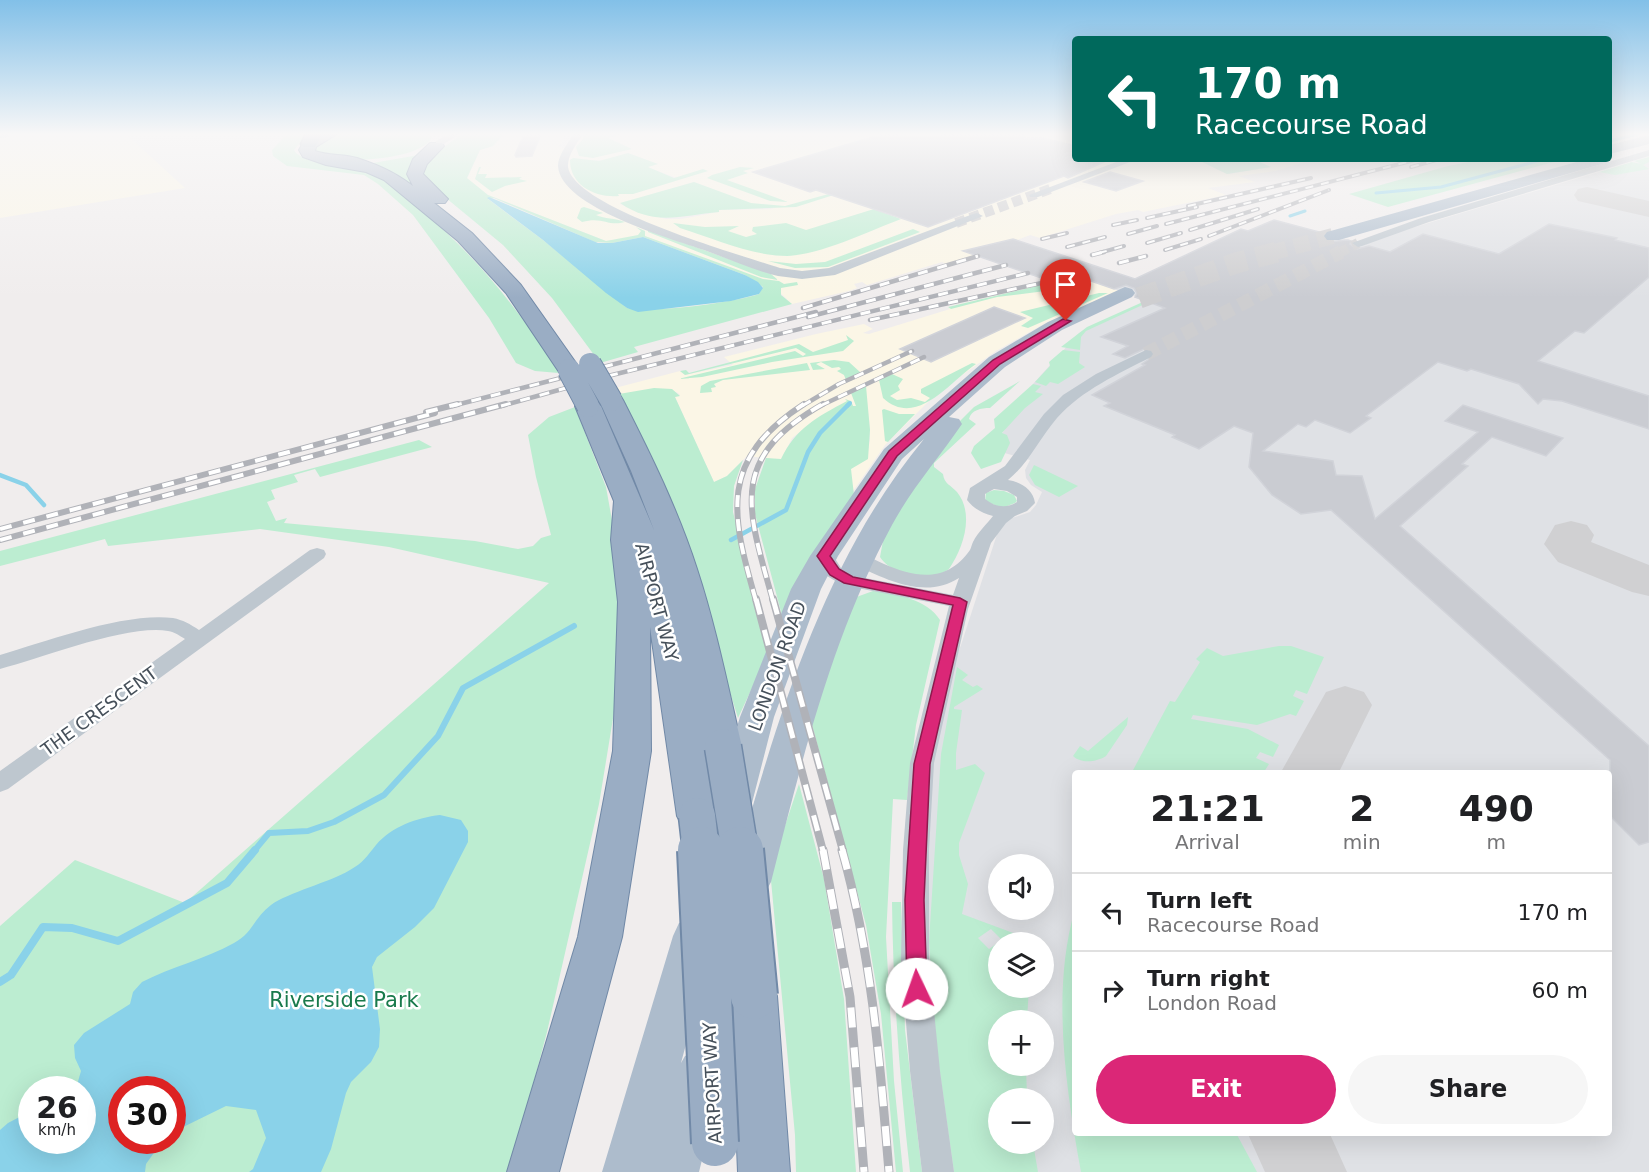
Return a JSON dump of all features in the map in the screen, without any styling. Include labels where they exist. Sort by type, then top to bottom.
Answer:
[{"type":"highway","name":"AIRPORT WAY","points":[[406,189],[465,237],[579,361],[600,403],[648,476],[689,593],[723,747],[740,848],[754,996],[764,1172]]},
{"type":"highway","points":[[427,189],[487,238],[512,262],[542,298]]},
{"type":"highway","name":"AIRPORT WAY","points":[[600,403],[628,501],[657,585],[676,673],[702,864],[715,1158]]},
{"type":"highway","points":[[533,1172],[600,937],[632,751],[634,602],[626,540],[628,501]]},
{"type":"main road","points":[[1317,231],[1470,189]]},
{"type":"main road","points":[[1333,236],[1499,189]]},
{"type":"main road","name":"LONDON ROAD","points":[[627,1172],[757,717],[806,589],[844,565],[917,462],[967,406],[1015,366],[1048,344],[1132,296],[1041,334],[997,362],[893,453],[844,565]]},
{"type":"main road","points":[[674,1172],[790,737],[844,565]]},
{"type":"street","points":[[578,189],[585,196],[622,216],[692,243],[783,273],[802,275],[831,272],[977,216]]},
{"type":"street","points":[[1034,195],[1051,189]]},
{"type":"street","points":[[1362,241],[1391,243],[1425,220],[1530,189]]},
{"type":"street","points":[[622,216],[784,269],[817,271]]},
{"type":"street","points":[[938,1172],[917,989],[914,922],[916,850],[924,749],[960,602],[980,547],[979,504],[975,494],[998,480],[1020,462],[1040,430],[1062,403],[1146,354]]},
{"type":"street","points":[[1020,462],[1017,481],[1020,490]]},
{"type":"street","points":[[979,504],[995,511],[1010,511],[1021,508],[1026,503],[1026,496],[1020,490],[1004,484],[986,486]]},
{"type":"street","points":[[844,565],[930,583],[954,576],[980,547],[996,523],[1010,511]]},
{"type":"street","name":"THE CRESCENT","points":[[0,783],[317,554]]},
{"type":"street","points":[[844,565],[960,602]]},
{"type":"street","points":[[0,662],[86,637],[154,624],[177,626],[199,639]]},
{"type":"shaded area","points":[[0,189],[181,189],[0,218]]},
{"type":"shaded area","points":[[480,189],[671,189],[620,204],[644,214],[666,219],[681,219],[718,212],[718,210],[775,209],[752,204],[712,189],[1210,189],[1226,195],[1143,212],[1138,210],[1116,214],[1040,238],[1030,235],[984,253],[946,264],[942,262],[867,285],[862,282],[854,284],[857,288],[849,291],[792,304],[769,282],[644,236],[606,241],[488,195]]},
{"type":"shaded area","points":[[1543,189],[1649,189],[1649,1172],[938,1172],[920,1030],[932,721],[961,645],[1000,525],[1006,520],[1030,512],[1042,492],[1031,485],[1026,478],[1025,470],[1030,460],[990,449],[1034,392],[1033,384],[1079,333],[1148,301],[1114,289],[1241,229],[1248,231],[1274,220],[1364,244]]},
{"type":"shaded area","points":[[1112,271],[1135,279],[1114,289],[1120,292],[1059,320],[1047,322],[996,351],[937,393],[885,445],[851,494],[848,474],[850,467],[867,457],[870,439],[869,418],[820,416],[792,438],[781,460],[747,456],[727,476],[714,482],[675,397],[680,395],[678,393],[673,391],[620,396],[615,388],[680,371],[685,375],[733,365],[724,357],[816,334],[864,324],[873,329],[863,333],[869,334],[950,309],[948,307],[1054,282],[1073,289]]},
{"type":"green space","points":[[383,189],[399,189],[463,249],[514,308],[559,373],[535,371],[516,363],[489,318],[413,215]]},
{"type":"green space","points":[[413,189],[419,189],[474,236]]},
{"type":"green space","points":[[435,189],[480,189],[488,195],[606,241],[638,235],[641,231],[636,227],[645,231],[645,236],[763,279],[784,284],[797,282],[798,285],[781,288],[781,295],[792,304],[634,347],[638,352],[600,363],[552,298],[503,245]],"holes":[[[494,198],[595,242],[612,243],[643,237],[745,275],[763,287],[759,294],[712,304],[656,309],[627,308],[488,199]]]},
{"type":"green space","points":[[587,189],[650,189],[633,194],[618,194],[619,196],[593,192]]},
{"type":"green space","points":[[670,189],[712,189],[751,203],[785,206],[853,189],[796,207],[719,210],[719,212],[669,218],[645,215],[620,203]]},
{"type":"green space","points":[[736,189],[751,189],[788,202],[770,201]]},
{"type":"green space","points":[[1368,189],[1456,189],[1388,207],[1349,194]]},
{"type":"green space","points":[[581,208],[603,213],[596,215],[625,222],[589,220],[582,222],[577,218]]},
{"type":"green space","points":[[874,209],[901,219],[829,247],[787,256],[760,253],[732,246],[680,228],[673,223],[705,227],[739,226],[728,231],[746,237],[757,234],[752,231],[753,227],[786,223],[806,230]]},
{"type":"green space","points":[[913,229],[920,232],[828,267],[795,268],[768,261],[796,264],[825,262]]},
{"type":"green space","points":[[648,230],[771,274],[778,280],[761,277],[648,232]]},
{"type":"green space","points":[[1054,282],[1069,288],[997,297],[951,309],[948,307]]},
{"type":"green space","points":[[1099,293],[1108,293],[1028,328],[1021,326],[1033,318],[1020,312]]},
{"type":"green space","points":[[1145,301],[1149,302],[1086,331],[1081,337],[1080,350],[1061,347],[1087,327]]},
{"type":"green space","points":[[846,335],[854,341],[843,351],[772,362],[702,377],[678,379],[795,351],[803,356],[806,354],[796,348],[685,375],[680,371],[686,370],[689,373],[799,344],[813,352],[848,340]]},
{"type":"green space","points":[[1063,350],[1080,352],[1079,363],[1085,367],[1058,384],[1050,382],[1046,386],[1035,382],[1050,366],[1049,362]]},
{"type":"green space","points":[[834,360],[849,362],[861,373],[846,380],[844,375],[837,371],[841,369],[839,367],[832,368],[821,362],[816,364],[825,369],[813,370],[810,363]]},
{"type":"green space","points":[[807,363],[810,370],[723,380],[714,384],[716,387],[711,388],[712,392],[700,393],[701,386],[710,381]]},
{"type":"green space","points":[[972,363],[976,364],[921,405],[908,408],[896,406],[883,398],[879,380],[892,374],[903,379],[898,386],[900,390],[890,396],[897,400],[911,398],[925,402],[930,398],[921,393],[921,389]]},
{"type":"green space","points":[[1020,381],[990,408],[972,413],[969,419],[976,424],[934,463],[934,467],[943,474],[946,482],[957,492],[965,510],[965,531],[959,552],[949,569],[932,576],[922,576],[893,569],[880,557],[885,530],[956,425],[974,407]]},
{"type":"green space","points":[[1033,384],[1041,386],[1035,392],[1043,394],[1025,408],[1002,433],[1007,435],[1010,443],[1001,462],[981,469],[971,453],[974,446],[995,428],[994,419]]},
{"type":"green space","points":[[866,386],[870,430],[868,459],[851,469],[854,495],[784,623],[755,514],[755,489],[766,458],[781,459],[793,439],[808,424],[847,401],[845,399],[856,406],[851,393]]},
{"type":"green space","points":[[654,388],[672,389],[680,396],[675,397],[714,482],[727,476],[743,460],[734,486],[733,512],[768,654],[738,718],[672,506],[619,394]]},
{"type":"green space","name":"Riverside Park","points":[[575,407],[606,487],[619,559],[619,682],[599,804],[547,1032],[510,1172],[0,1172],[0,926],[75,860],[185,903],[549,583],[389,547],[260,529],[108,546],[105,539],[0,566],[0,551],[419,440],[432,447],[320,477],[315,469],[294,475],[298,482],[271,490],[275,499],[267,502],[276,521],[287,518],[284,523],[475,541],[518,549],[533,546],[541,538],[551,535],[528,435],[549,417]]},
{"type":"green space","points":[[882,410],[899,414],[915,414],[888,442],[885,441]]},
{"type":"green space","points":[[1034,465],[1078,486],[1059,497],[1035,485],[1029,475]]},
{"type":"green space","points":[[994,490],[1014,495],[1017,501],[1002,508],[985,501],[986,493]]},
{"type":"green space","points":[[873,591],[910,599],[928,607],[940,620],[916,725],[907,800],[893,799],[886,937],[894,1081],[903,1172],[896,1172],[881,1014],[866,925],[810,717],[851,599]]},
{"type":"green space","points":[[1291,646],[1324,657],[1307,694],[1296,690],[1293,696],[1304,701],[1296,716],[1290,714],[1257,725],[1193,715],[1191,719],[1248,729],[1279,745],[1273,757],[1260,752],[1256,758],[1269,764],[1265,770],[1133,770],[1170,701],[1175,702],[1200,662],[1196,659],[1207,648],[1223,656]]},
{"type":"green space","points":[[957,667],[968,675],[962,680],[973,687],[977,685],[983,689],[954,707],[954,709],[962,710],[956,770],[975,764],[985,773],[959,843],[959,855],[968,884],[962,914],[1011,932],[994,932],[991,929],[978,938],[988,948],[988,998],[1028,998],[1028,1010],[988,1010],[988,1076],[1026,1076],[1027,1088],[988,1088],[988,1154],[1035,1154],[1038,1172],[954,1172],[935,1037],[929,941],[941,754]]},
{"type":"green space","points":[[1128,717],[1127,725],[1106,756],[1089,761],[1076,759],[1073,756],[1080,746],[1088,751]]},
{"type":"green space","points":[[799,784],[824,879],[844,999],[856,1172],[796,1172],[795,1135],[770,870]]},
{"type":"green space","points":[[892,902],[901,902],[905,1030],[922,1172],[910,1172],[898,1037]]},
{"type":"green space","points":[[1072,923],[1072,1120],[1066,1074],[1062,1007],[1068,941]]},
{"type":"green space","points":[[1075,1136],[1238,1136],[1257,1172],[1081,1172]]},
{"type":"water","points":[[487,198],[598,243],[612,243],[643,237],[745,275],[758,282],[763,288],[759,294],[731,301],[638,312],[627,308],[606,293],[543,240]]},
{"type":"water","points":[[440,815],[461,820],[468,831],[468,842],[434,908],[415,927],[377,957],[372,967],[380,1029],[379,1047],[371,1062],[351,1082],[331,1149],[321,1172],[249,1172],[253,1169],[266,1138],[256,1110],[226,1106],[186,1126],[186,1076],[108,1076],[108,1154],[153,1154],[146,1164],[145,1172],[0,1172],[0,1130],[18,1118],[18,1154],[96,1154],[96,1076],[80,1076],[81,1071],[75,1058],[74,1045],[84,1033],[130,1004],[133,992],[142,982],[234,943],[245,935],[271,905],[341,875],[365,859],[382,838],[397,828],[423,818]]},
{"type":"building","points":[[801,189],[1030,189],[928,227],[816,190],[810,192]]},
{"type":"building","points":[[1274,220],[1323,233],[1322,237],[1327,242],[1351,241],[1350,244],[1357,249],[1369,246],[1390,252],[1423,234],[1499,254],[1549,224],[1617,238],[1615,240],[1649,248],[1649,277],[1584,333],[1575,331],[1538,361],[1649,396],[1649,429],[1562,401],[1543,399],[1538,404],[1519,384],[1471,369],[1467,371],[1438,362],[1366,416],[1371,418],[1350,433],[1315,420],[1306,427],[1298,424],[1263,451],[1333,461],[1336,475],[1362,476],[1375,519],[1478,432],[1445,421],[1463,405],[1563,438],[1546,456],[1492,437],[1462,464],[1468,466],[1400,526],[1649,746],[1649,842],[1639,845],[1612,818],[1610,760],[1331,510],[1301,514],[1272,495],[1249,467],[1253,433],[1234,426],[1199,449],[1172,437],[1175,435],[1104,406],[1110,403],[1092,395],[1145,365],[1142,364],[1155,355],[1153,350],[1146,348],[1125,358],[1113,354],[1128,346],[1101,337],[1165,308],[1135,297],[1137,293],[1134,288],[1126,285],[1114,289],[1091,281],[1073,289],[963,251],[1013,239],[1135,279],[1241,229],[1248,231]]},
{"type":"building","points":[[994,307],[1025,318],[931,362],[900,349]]},
{"type":"waterway","points":[[1376,193],[1423,189]]},
{"type":"waterway","points":[[1290,216],[1305,211]]},
{"type":"waterway","points":[[731,540],[786,510],[808,452],[820,433],[850,403]]},
{"type":"waterway","points":[[0,475],[26,485],[44,505]]},
{"type":"waterway","points":[[254,851],[269,833],[308,831],[334,822],[384,795],[438,736],[463,688],[574,626]]},
{"type":"waterway","points":[[0,982],[11,975],[43,927],[72,928],[118,941],[227,883],[255,850]]},
{"type":"taxiway","points":[[1587,195],[1649,209]]},
{"type":"taxiway","points":[[1571,535],[1567,544],[1574,552],[1649,582]]},
{"type":"taxiway","points":[[1311,770],[1345,705]]},
{"type":"taxiway","points":[[1288,1136],[1307,1172]]},
{"type":"tunnel","points":[[956,223],[1051,189]]},
{"type":"tunnel","points":[[1271,253],[1333,236]]},
{"type":"tunnel","points":[[1339,253],[1358,243]]},
{"type":"tunnel","points":[[1139,298],[1236,263],[1277,252]]},
{"type":"tunnel","points":[[1146,354],[1341,252]]},
{"type":"railway","points":[[1188,206],[1264,189]]},
{"type":"railway","points":[[1166,224],[1303,189]]},
{"type":"railway","points":[[1209,236],[1329,190]]},
{"type":"railway","points":[[1147,218],[1197,207]]},
{"type":"railway","points":[[1190,230],[1258,209]]},
{"type":"railway","points":[[1113,225],[1137,220]]},
{"type":"railway","points":[[1128,234],[1157,226]]},
{"type":"railway","points":[[1042,239],[1067,233]]},
{"type":"railway","points":[[1147,243],[1181,233]]},
{"type":"railway","points":[[1067,247],[1105,237]]},
{"type":"railway","points":[[1165,250],[1201,239]]},
{"type":"railway","points":[[1099,253],[1124,246]]},
{"type":"railway","points":[[1092,255],[1104,252]]},
{"type":"railway","points":[[803,308],[978,256]]},
{"type":"railway","points":[[1119,263],[1146,256]]},
{"type":"railway","points":[[808,317],[1006,265]]},
{"type":"railway","points":[[608,376],[1028,273]]},
{"type":"railway","points":[[870,320],[1051,281]]},
{"type":"railway","points":[[603,367],[816,312]]},
{"type":"railway","points":[[802,406],[839,384],[912,351]]},
{"type":"railway","points":[[820,406],[924,357]]},
{"type":"railway","points":[[452,406],[561,378]]},
{"type":"railway","points":[[501,406],[566,388]]},
{"type":"railway","points":[[426,412],[458,404]]},
{"type":"railway","points":[[0,540],[506,404]]},
{"type":"railway","points":[[756,601],[741,541],[738,491],[744,468],[757,446],[776,425],[804,404]]},
{"type":"railway","points":[[773,601],[757,540],[752,513],[752,489],[758,467],[771,445],[792,425],[820,406]]},
{"type":"railway","points":[[0,529],[435,413]]},
{"type":"railway","points":[[756,599],[823,851]]},
{"type":"railway","points":[[773,599],[843,851]]},
{"type":"railway","points":[[823,850],[850,997],[864,1172]]},
{"type":"railway","points":[[842,850],[868,970],[889,1172]]},
{"type":"route","points":[[917,989],[914,900],[922,764],[926,737],[932,721],[960,602],[842,578],[834,572],[824,556],[893,453],[997,362],[1066,321]]}]
